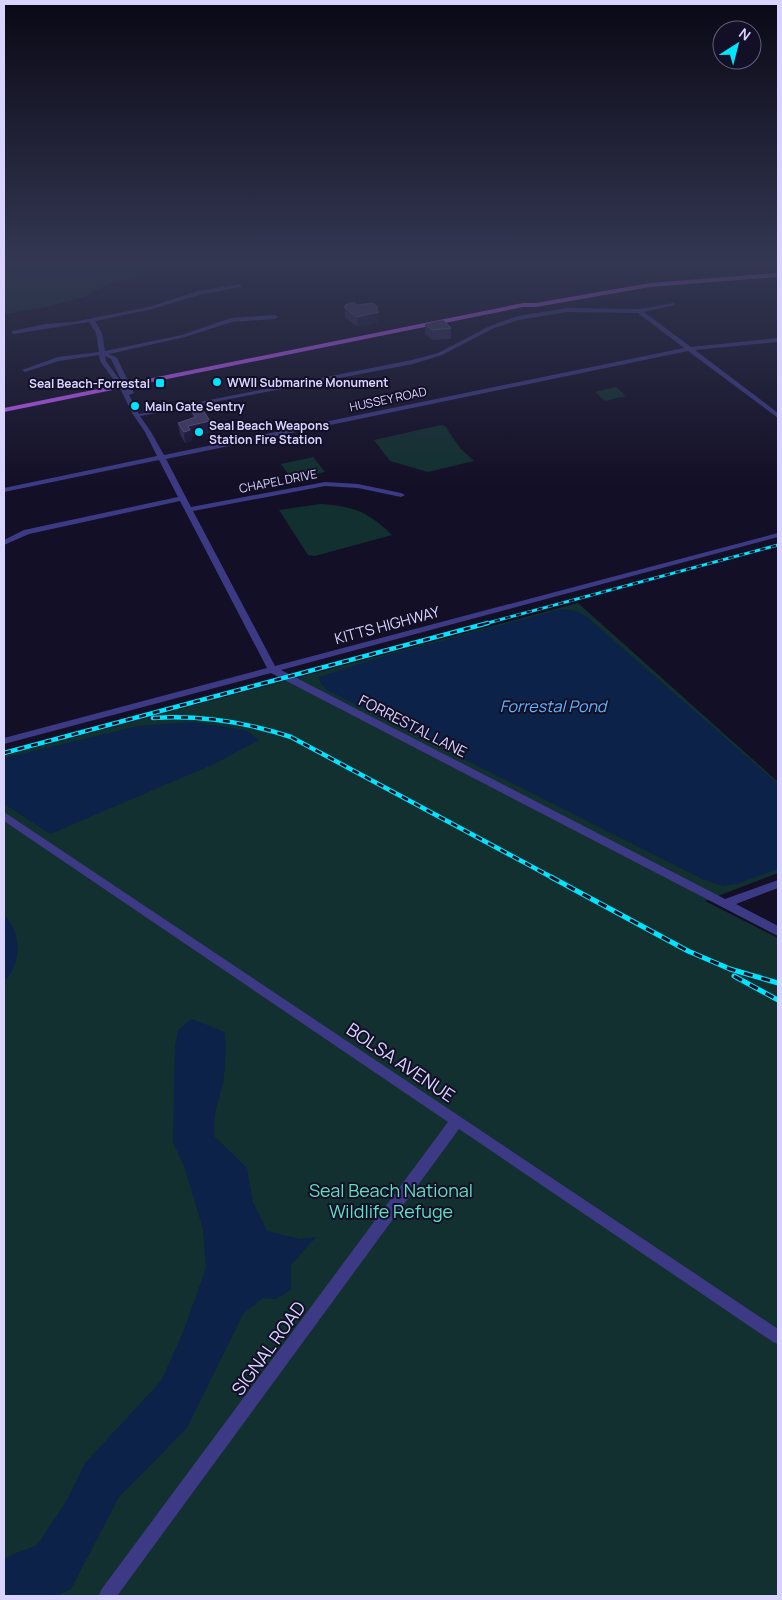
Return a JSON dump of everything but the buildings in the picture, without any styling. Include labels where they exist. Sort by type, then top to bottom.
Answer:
[{"type":"main road","points":[[4,410],[122,383],[351,336]]},
{"type":"main road","points":[[4,404],[122,383]]},
{"type":"street","points":[[100,336],[103,361],[122,383],[142,414],[147,431]]},
{"type":"street","points":[[25,370],[58,359],[103,353],[184,336]]},
{"type":"street","points":[[142,414],[413,362],[440,354],[475,336]]},
{"type":"street","points":[[672,336],[778,416]]},
{"type":"street","name":"HUSSEY ROAD","points":[[4,490],[690,349],[724,344],[778,340]]},
{"type":"street","points":[[122,383],[132,408],[147,431],[273,670]]},
{"type":"street","name":"CHAPEL DRIVE","points":[[189,510],[325,484],[358,486],[400,495]]},
{"type":"street","points":[[4,543],[27,532],[182,498]]},
{"type":"street","name":"KITTS HIGHWAY","points":[[4,742],[778,535]]},
{"type":"street","name":"FORRESTAL LANE","points":[[273,670],[778,931]]},
{"type":"street","name":"BOLSA AVENUE","points":[[4,816],[778,1338]]},
{"type":"street","points":[[726,904],[778,884]]},
{"type":"street","name":"SIGNAL ROAD","points":[[107,1596],[457,1121]]},
{"type":"green space","points":[[616,387],[626,396],[605,401],[595,392]]},
{"type":"green space","points":[[441,425],[445,426],[460,448],[474,461],[428,472],[390,461],[374,440]]},
{"type":"green space","points":[[313,457],[325,472],[292,480],[281,464]]},
{"type":"green space","points":[[320,504],[342,506],[360,512],[376,521],[392,535],[315,556],[308,555],[279,510]]},
{"type":"green space","name":"Seal Beach National Wildlife Refuge","points":[[578,603],[778,782],[778,873],[705,901],[778,938],[778,1596],[4,1596],[4,756]]},
{"type":"water","name":"Forrestal Pond","points":[[562,609],[577,611],[587,617],[778,784],[778,869],[737,884],[723,886],[704,880],[327,690],[321,684],[319,677],[384,656]]},
{"type":"water","points":[[193,722],[246,730],[259,740],[214,764],[50,834],[4,804],[4,758],[138,726]]},
{"type":"water","points":[[4,915],[14,930],[18,948],[14,966],[4,981]]},
{"type":"water","points":[[192,1019],[225,1032],[226,1053],[224,1073],[215,1116],[214,1136],[247,1168],[253,1202],[267,1231],[300,1239],[316,1237],[291,1265],[291,1290],[276,1299],[263,1298],[243,1314],[187,1428],[119,1497],[71,1589],[56,1596],[4,1596],[4,1558],[37,1545],[65,1503],[85,1463],[161,1381],[182,1335],[206,1268],[203,1229],[184,1166],[173,1142],[175,1046],[178,1030]]},
{"type":"railway","points":[[484,624],[778,545]]},
{"type":"railway","points":[[4,753],[488,623]]},
{"type":"railway","points":[[153,718],[171,717],[223,721],[257,727],[291,737],[553,878]]},
{"type":"railway","points":[[551,877],[688,951],[730,969],[778,983]]},
{"type":"railway","points":[[734,976],[778,1000]]},
{"type":"place","name":"WWII Submarine Monument","points":[[217,382]]},
{"type":"place","name":"Seal Beach-Forrestal","points":[[160,383]]},
{"type":"place","name":"Main Gate Sentry","points":[[135,406]]},
{"type":"place","name":"Seal Beach Weapons Station Fire Station","points":[[199,432]]}]
